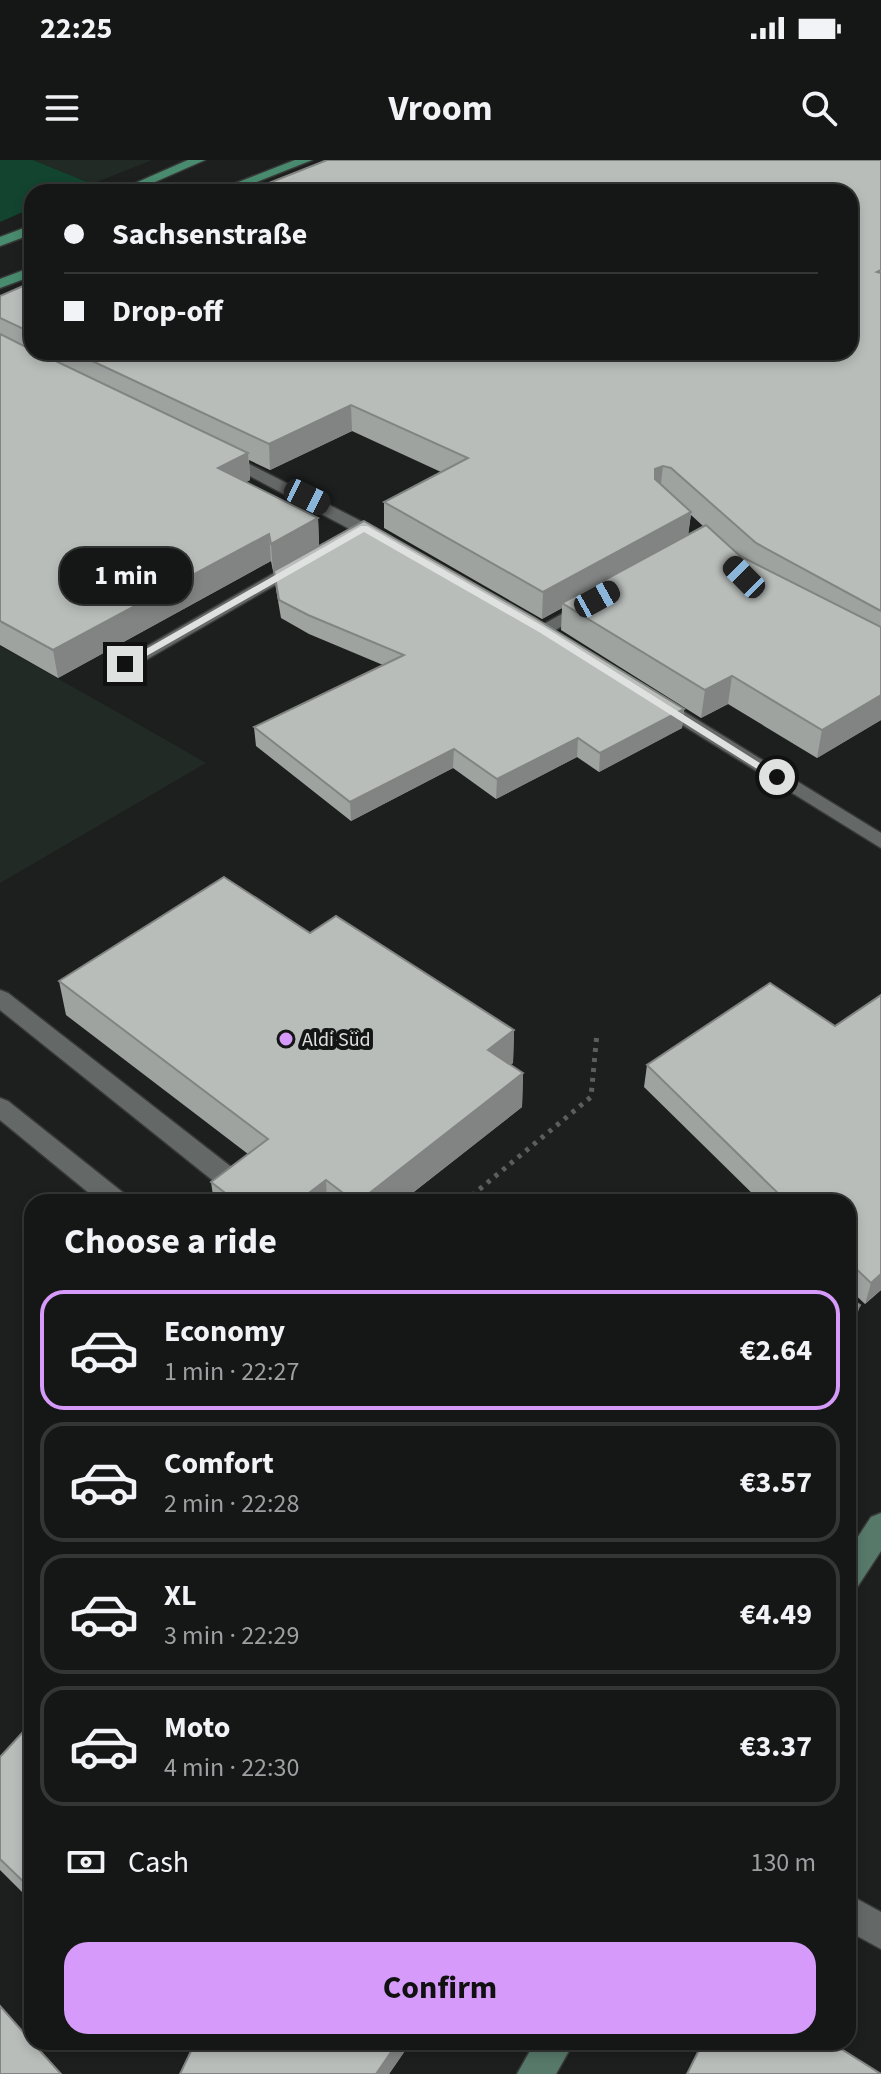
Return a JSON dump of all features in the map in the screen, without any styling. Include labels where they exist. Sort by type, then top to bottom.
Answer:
[{"type":"main road","points":[[140,184],[199,160]]},
{"type":"main road","points":[[241,184],[306,160]]},
{"type":"main road","points":[[0,242],[24,232]]},
{"type":"main road","points":[[0,284],[24,274]]},
{"type":"street","points":[[210,449],[405,552]]},
{"type":"street","points":[[338,542],[364,528]]},
{"type":"street","points":[[125,664],[312,556]]},
{"type":"street","points":[[542,630],[611,592]]},
{"type":"street","points":[[637,689],[881,842]]},
{"type":"street","points":[[0,998],[230,1180]]},
{"type":"street","points":[[0,1107],[107,1194]]},
{"type":"street","points":[[856,1565],[881,1526]]},
{"type":"street","points":[[856,1916],[881,1932]]},
{"type":"street","points":[[535,2074],[551,2050]]},
{"type":"path","points":[[474,1194],[591,1097],[597,1033]]},
{"type":"shaded area","points":[[33,160],[152,160],[92,184]]},
{"type":"shaded area","points":[[0,646],[206,763],[0,883]]},
{"type":"green space","points":[[0,160],[33,160],[92,184],[24,184],[24,212],[0,222]]},
{"type":"building","points":[[327,160],[881,160],[881,270],[877,272],[881,273],[881,611],[756,543],[671,468],[663,466],[655,469],[655,479],[691,512],[543,592],[384,502],[468,458],[351,405],[269,444],[90,360],[858,360],[858,184],[266,184]]},
{"type":"building","points":[[24,286],[24,329],[0,318],[0,296]]},
{"type":"building","points":[[0,334],[24,346],[24,360],[54,360],[248,453],[218,468],[318,518],[271,544],[269,534],[53,650],[0,621]]},
{"type":"building","points":[[364,521],[535,618],[684,709],[600,753],[578,738],[497,779],[454,749],[350,802],[254,727],[404,655],[279,600],[274,571]]},
{"type":"building","points":[[706,525],[740,556],[881,627],[881,695],[822,730],[732,676],[705,690],[562,603]]},
{"type":"building","name":"Aldi Süd","points":[[224,877],[310,933],[336,916],[514,1030],[488,1050],[523,1073],[368,1194],[344,1194],[326,1180],[308,1194],[227,1194],[211,1182],[268,1139],[59,981]]},
{"type":"building","points":[[770,983],[835,1026],[881,995],[881,1274],[871,1283],[856,1269],[856,1194],[779,1194],[647,1065]]},
{"type":"building","points":[[24,1731],[24,1882],[0,1859],[0,1757]]},
{"type":"building","points":[[0,2006],[24,2033],[24,2050],[39,2050],[61,2074],[0,2074]]},
{"type":"building","points":[[192,2050],[392,2050],[376,2074],[180,2074]]},
{"type":"building","points":[[699,2050],[843,2050],[881,2074],[687,2074]]},
{"type":"place","name":"Aldi Süd","points":[[286,1039]]},
{"type":"route","points":[[125,664],[364,528],[542,630],[777,777]]}]
